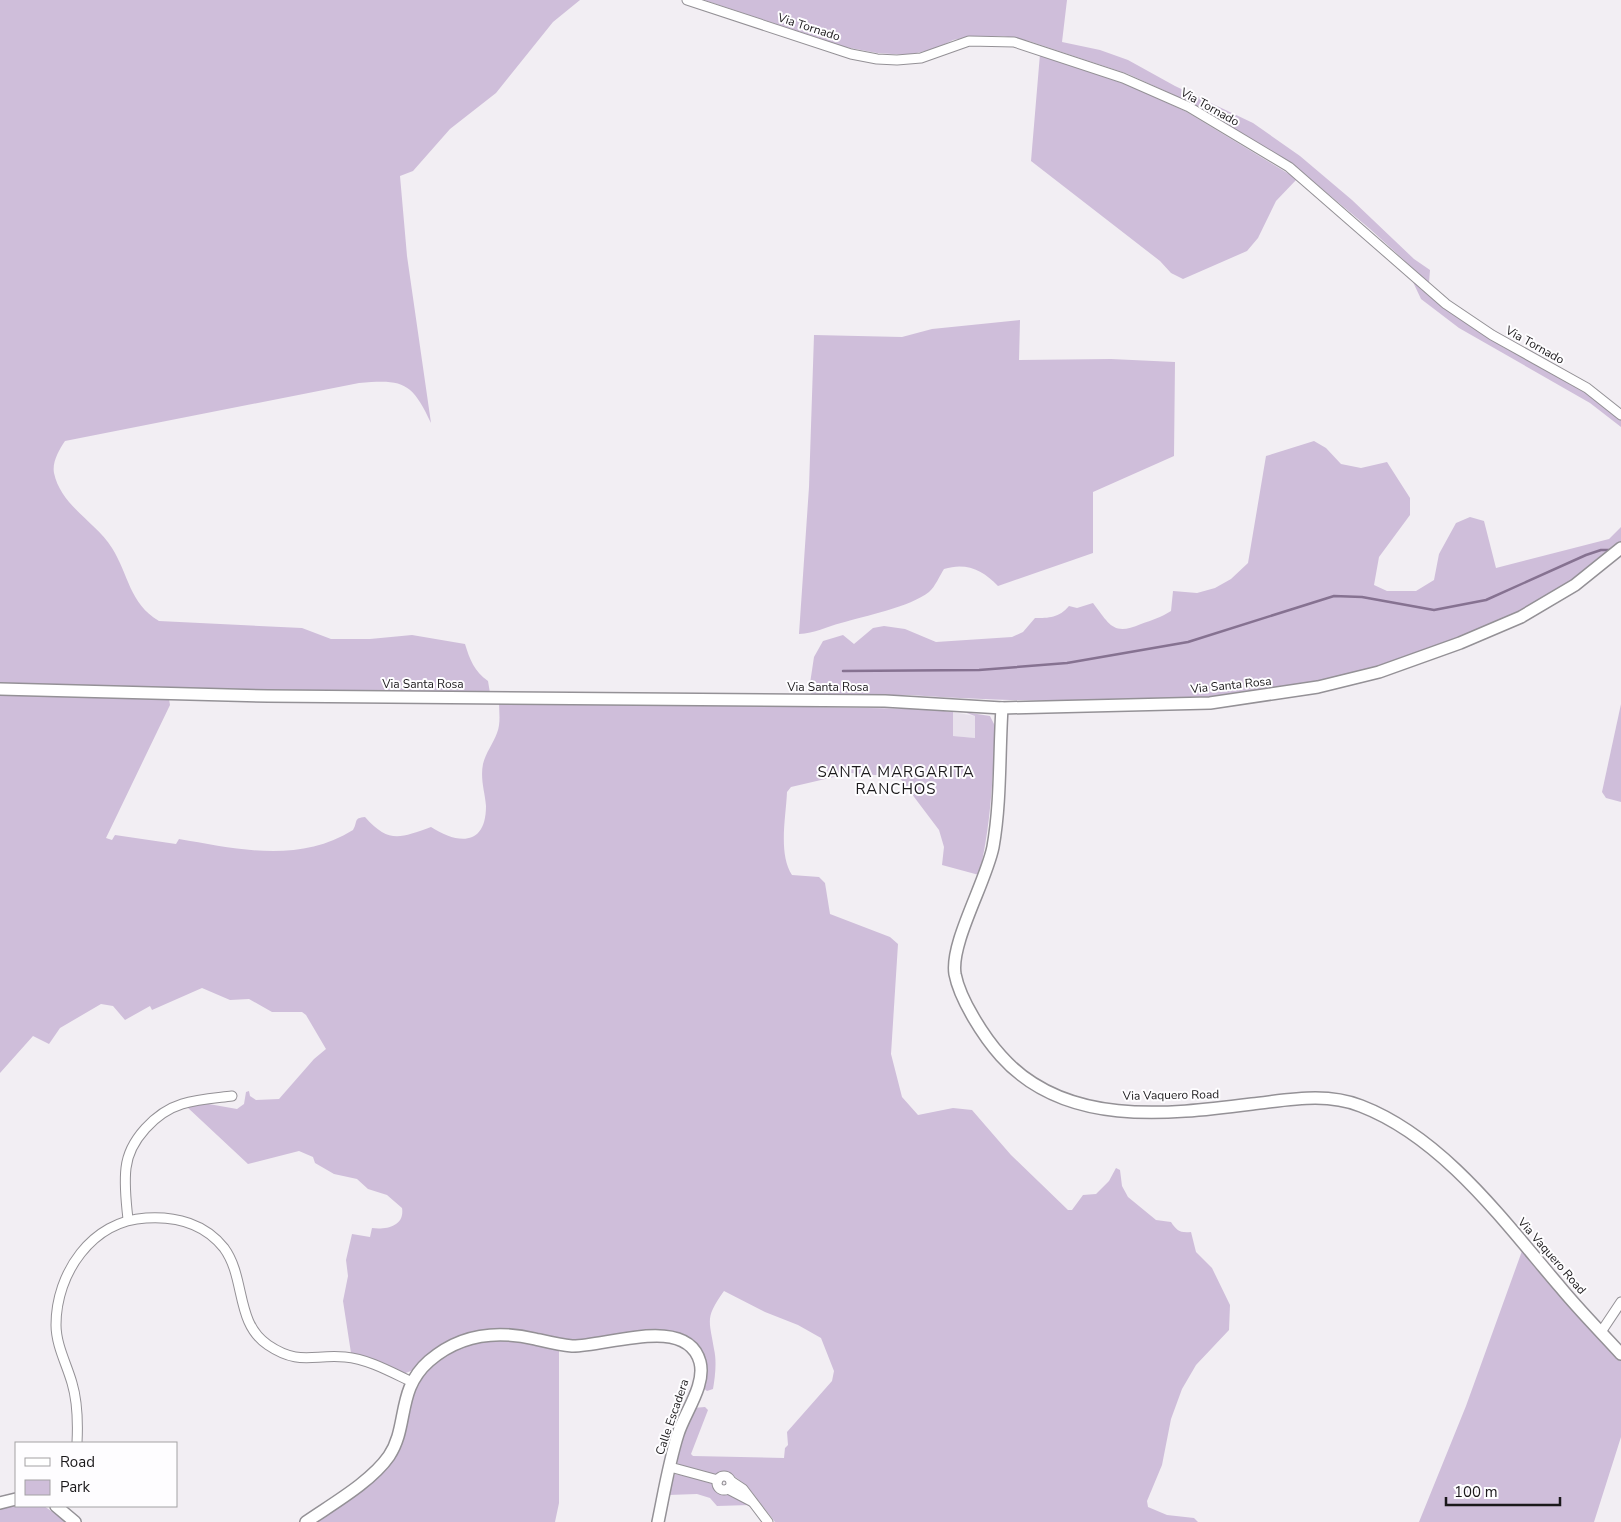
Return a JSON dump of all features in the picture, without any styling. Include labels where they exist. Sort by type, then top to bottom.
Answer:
[{"type":"street","name":"Via Tornado","points":[[687,0],[851,54],[877,59],[921,58],[969,41],[1014,42],[1123,78],[1189,107],[1289,167],[1446,304],[1492,335],[1587,388],[1621,414]]},
{"type":"street","name":"Via Santa Rosa","points":[[0,689],[278,696],[885,701],[1002,708],[1210,703],[1268,696],[1318,687],[1379,672],[1460,643],[1521,617],[1575,585],[1621,548]]},
{"type":"street","name":"Via Vaquero Road","points":[[1002,708],[996,831],[986,869],[960,940],[955,964],[957,980],[980,1029],[1007,1064],[1041,1091],[1083,1106],[1109,1110],[1201,1110],[1316,1097],[1362,1107],[1410,1132],[1442,1158],[1511,1230],[1621,1354]]},
{"type":"street","points":[[128,1219],[124,1192],[126,1166],[134,1145],[151,1123],[169,1110],[182,1104],[232,1096]]},
{"type":"street","points":[[77,1442],[76,1405],[56,1325],[64,1282],[80,1253],[113,1226],[128,1219],[174,1218],[193,1223],[211,1235],[224,1248],[234,1265],[244,1312],[251,1327],[268,1345],[295,1358],[313,1360],[343,1357],[356,1359],[412,1382],[396,1442],[389,1456],[379,1469],[306,1522]]},
{"type":"street","points":[[1601,1332],[1621,1302]]},
{"type":"street","name":"Calle Escadera","points":[[412,1382],[429,1361],[443,1350],[454,1343],[480,1335],[514,1334],[572,1346],[659,1336],[685,1342],[700,1362],[698,1384],[678,1434],[658,1522]]},
{"type":"street","points":[[670,1467],[718,1480],[725,1476],[730,1485],[751,1501],[768,1522]]},
{"type":"street","points":[[0,1503],[15,1499]]},
{"type":"street","points":[[58,1507],[75,1522]]},
{"type":"shaded area","points":[[953,712],[975,716],[975,738],[953,736]]},
{"type":"green space","points":[[0,0],[580,0],[553,22],[496,93],[450,129],[413,171],[400,176],[407,256],[431,423],[418,399],[404,386],[386,382],[359,383],[65,441],[58,452],[54,465],[54,473],[58,485],[64,495],[112,548],[135,597],[149,614],[159,621],[302,628],[331,639],[370,639],[412,635],[465,644],[473,665],[488,681],[490,693],[0,685]]},
{"type":"green space","points":[[704,0],[1067,0],[1062,42],[1100,50],[1128,60],[1175,86],[1253,123],[1300,156],[1352,200],[1414,259],[1430,270],[1429,283],[1370,229],[1296,167],[1187,101],[1128,74],[1029,41],[1003,36],[975,36],[953,40],[935,49],[907,55],[877,53],[845,47]]},
{"type":"green space","points":[[1040,54],[1130,86],[1185,111],[1297,179],[1276,201],[1258,238],[1247,251],[1183,279],[1171,273],[1160,261],[1031,161]]},
{"type":"green space","points":[[1413,282],[1433,299],[1503,347],[1584,390],[1621,419],[1621,427],[1590,403],[1459,328],[1421,299]]},
{"type":"green space","points":[[1020,320],[1019,360],[1111,359],[1175,362],[1174,456],[1093,492],[1093,553],[998,586],[974,569],[960,566],[944,569],[929,592],[911,602],[815,631],[799,634],[809,487],[814,335],[902,337],[932,329]]},
{"type":"green space","points":[[1314,441],[1326,448],[1341,464],[1361,468],[1387,462],[1410,498],[1410,515],[1379,557],[1374,585],[1387,591],[1416,591],[1434,580],[1439,554],[1456,523],[1470,517],[1484,521],[1496,568],[1609,539],[1621,527],[1621,541],[1581,573],[1538,602],[1491,626],[1443,646],[1393,663],[1291,688],[1219,698],[1097,701],[1011,700],[905,695],[823,696],[811,694],[809,690],[814,657],[823,641],[843,635],[854,644],[873,628],[884,626],[905,629],[936,642],[1012,637],[1023,632],[1035,618],[1054,616],[1069,606],[1077,608],[1093,603],[1108,622],[1118,628],[1132,627],[1164,615],[1171,611],[1173,591],[1197,593],[1215,588],[1231,579],[1248,563],[1266,456]]},
{"type":"green space","points":[[0,694],[169,699],[170,705],[106,838],[112,840],[115,835],[176,844],[179,839],[245,850],[268,851],[311,847],[332,841],[353,830],[357,819],[365,817],[373,826],[388,835],[403,836],[431,827],[441,833],[460,839],[475,835],[481,829],[485,819],[486,806],[482,770],[498,729],[499,702],[927,709],[953,712],[953,736],[975,738],[975,716],[964,712],[990,716],[995,726],[992,782],[989,819],[979,875],[942,865],[944,847],[939,830],[899,777],[851,773],[791,787],[787,792],[784,835],[785,856],[792,875],[819,877],[825,883],[830,914],[890,937],[898,944],[891,1054],[902,1097],[918,1115],[953,1108],[972,1110],[1011,1155],[1068,1210],[1072,1210],[1083,1195],[1096,1194],[1109,1181],[1116,1168],[1120,1170],[1122,1186],[1128,1197],[1156,1220],[1171,1222],[1179,1231],[1191,1232],[1196,1252],[1212,1268],[1230,1305],[1229,1330],[1196,1365],[1182,1389],[1171,1419],[1162,1465],[1147,1501],[1148,1507],[1167,1515],[1194,1518],[1198,1522],[775,1522],[747,1486],[730,1473],[724,1471],[716,1475],[679,1466],[676,1460],[677,1453],[693,1408],[705,1407],[708,1410],[691,1454],[693,1456],[784,1458],[785,1448],[788,1445],[787,1432],[832,1381],[834,1371],[821,1338],[798,1325],[765,1312],[724,1291],[711,1313],[710,1325],[715,1354],[715,1369],[713,1389],[707,1391],[702,1387],[692,1343],[569,1340],[511,1330],[485,1330],[448,1342],[416,1369],[403,1374],[351,1353],[343,1301],[348,1276],[346,1260],[352,1234],[370,1237],[372,1228],[383,1228],[398,1223],[401,1219],[402,1208],[387,1195],[368,1189],[357,1179],[334,1174],[315,1163],[313,1157],[299,1151],[248,1164],[187,1107],[203,1103],[237,1109],[244,1104],[246,1092],[249,1091],[250,1096],[256,1100],[279,1099],[314,1059],[326,1049],[306,1015],[302,1012],[272,1012],[249,999],[230,1000],[202,988],[152,1010],[150,1006],[125,1020],[113,1006],[101,1004],[60,1028],[49,1044],[33,1036],[0,1073]]},
{"type":"green space","points":[[1621,704],[1621,802],[1606,798],[1602,792]]},
{"type":"green space","points":[[1522,1251],[1621,1360],[1621,1437],[1594,1522],[1419,1522],[1466,1406]]},
{"type":"green space","points":[[487,1339],[521,1341],[559,1349],[559,1503],[555,1522],[316,1522],[381,1472],[416,1385],[434,1364],[459,1346]]},
{"type":"green space","points":[[675,1474],[713,1481],[719,1491],[750,1505],[717,1506],[710,1498],[697,1494],[668,1495]]},
{"type":"green space","points":[[15,1503],[15,1507],[45,1507],[67,1522],[0,1522],[0,1508]]},
{"type":"waterway","points":[[843,671],[979,670],[1067,663],[1188,642],[1334,596],[1362,597],[1434,610],[1486,600],[1586,555],[1601,550],[1612,550]]},
{"type":"district","name":"SANTA MARGARITA RANCHOS","points":[[896,780]]}]
